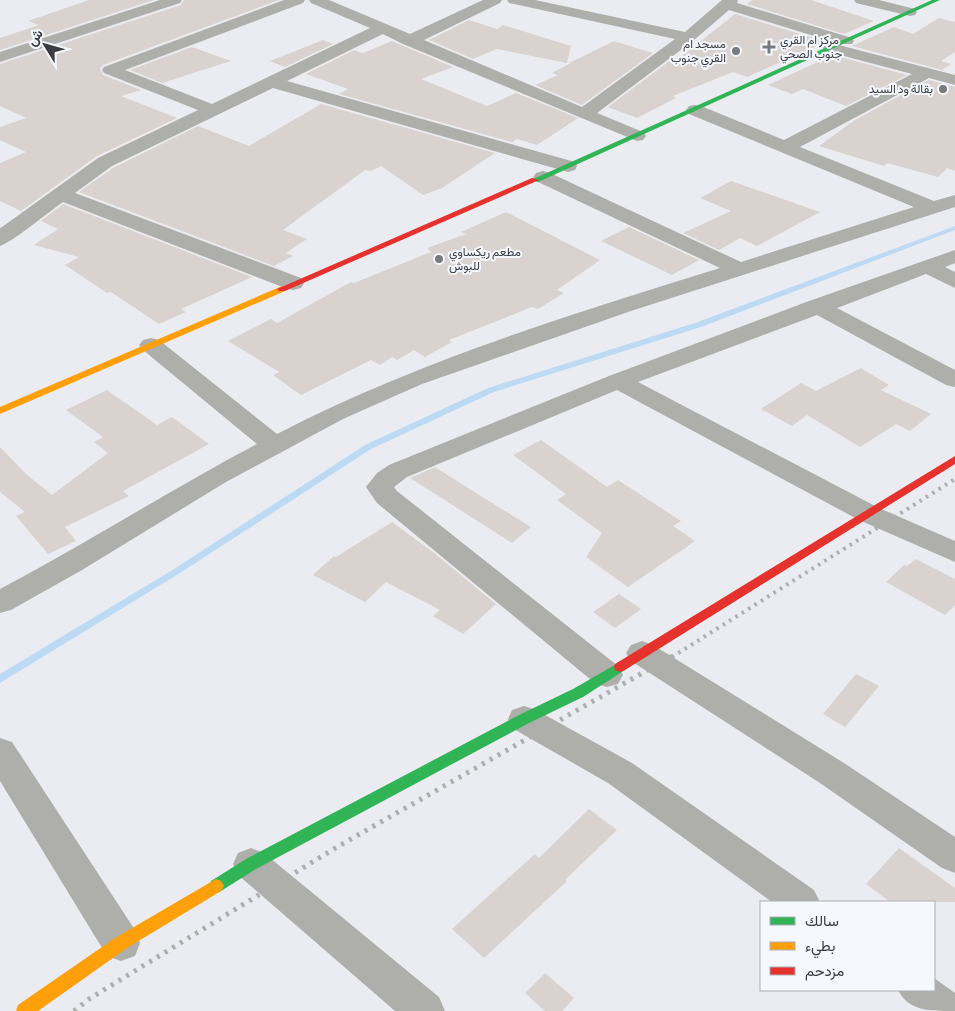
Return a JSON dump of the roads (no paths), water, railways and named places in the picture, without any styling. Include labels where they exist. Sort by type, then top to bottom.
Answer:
[{"type":"street","points":[[0,57],[175,0]]},
{"type":"street","points":[[213,110],[110,70],[298,0]]},
{"type":"street","points":[[316,0],[637,136]]},
{"type":"street","points":[[409,40],[495,0]]},
{"type":"street","points":[[514,0],[688,37]]},
{"type":"street","points":[[861,0],[910,12]]},
{"type":"street","points":[[0,411],[637,136],[937,0]]},
{"type":"street","points":[[585,114],[688,37],[728,2],[846,40]]},
{"type":"street","points":[[3,232],[105,162],[383,28]]},
{"type":"street","points":[[831,48],[955,80]]},
{"type":"street","points":[[785,147],[927,73]]},
{"type":"street","points":[[272,82],[568,166]]},
{"type":"street","points":[[695,110],[930,207]]},
{"type":"street","points":[[543,177],[741,270]]},
{"type":"street","points":[[61,194],[293,283]]},
{"type":"street","points":[[0,602],[72,563],[217,476],[274,445],[334,414],[414,379],[623,306],[741,270],[930,207],[955,201]]},
{"type":"street","points":[[607,675],[387,497],[380,488],[386,478],[398,471],[618,381],[955,256]]},
{"type":"street","points":[[926,266],[955,281]]},
{"type":"street","points":[[817,306],[955,380]]},
{"type":"street","points":[[151,345],[274,445]]},
{"type":"street","points":[[618,381],[869,514],[955,552]]},
{"type":"street","points":[[24,1011],[121,944],[251,864],[524,719],[578,693],[955,459]]},
{"type":"street","points":[[642,653],[832,773],[955,857]]},
{"type":"street","points":[[524,719],[620,773],[800,901]]},
{"type":"street","points":[[0,752],[121,944]]},
{"type":"street","points":[[251,864],[425,1011]]},
{"type":"street","points":[[919,991],[946,1011]]},
{"type":"waterway","points":[[0,679],[177,571],[368,447],[491,390],[698,325],[955,228]]},
{"type":"railway","points":[[672,657],[955,479]]},
{"type":"railway","points":[[74,1011],[89,999],[337,847],[674,655]]},
{"type":"place","name":"مركز ام القري جنوب الصحي","points":[[769,47]]},
{"type":"place","name":"مسجد ام القري جنوب","points":[[736,51]]},
{"type":"place","name":"بقالة ود السيد","points":[[943,89]]},
{"type":"place","name":"مطعم ريكساوي للبوش","points":[[439,259]]}]
